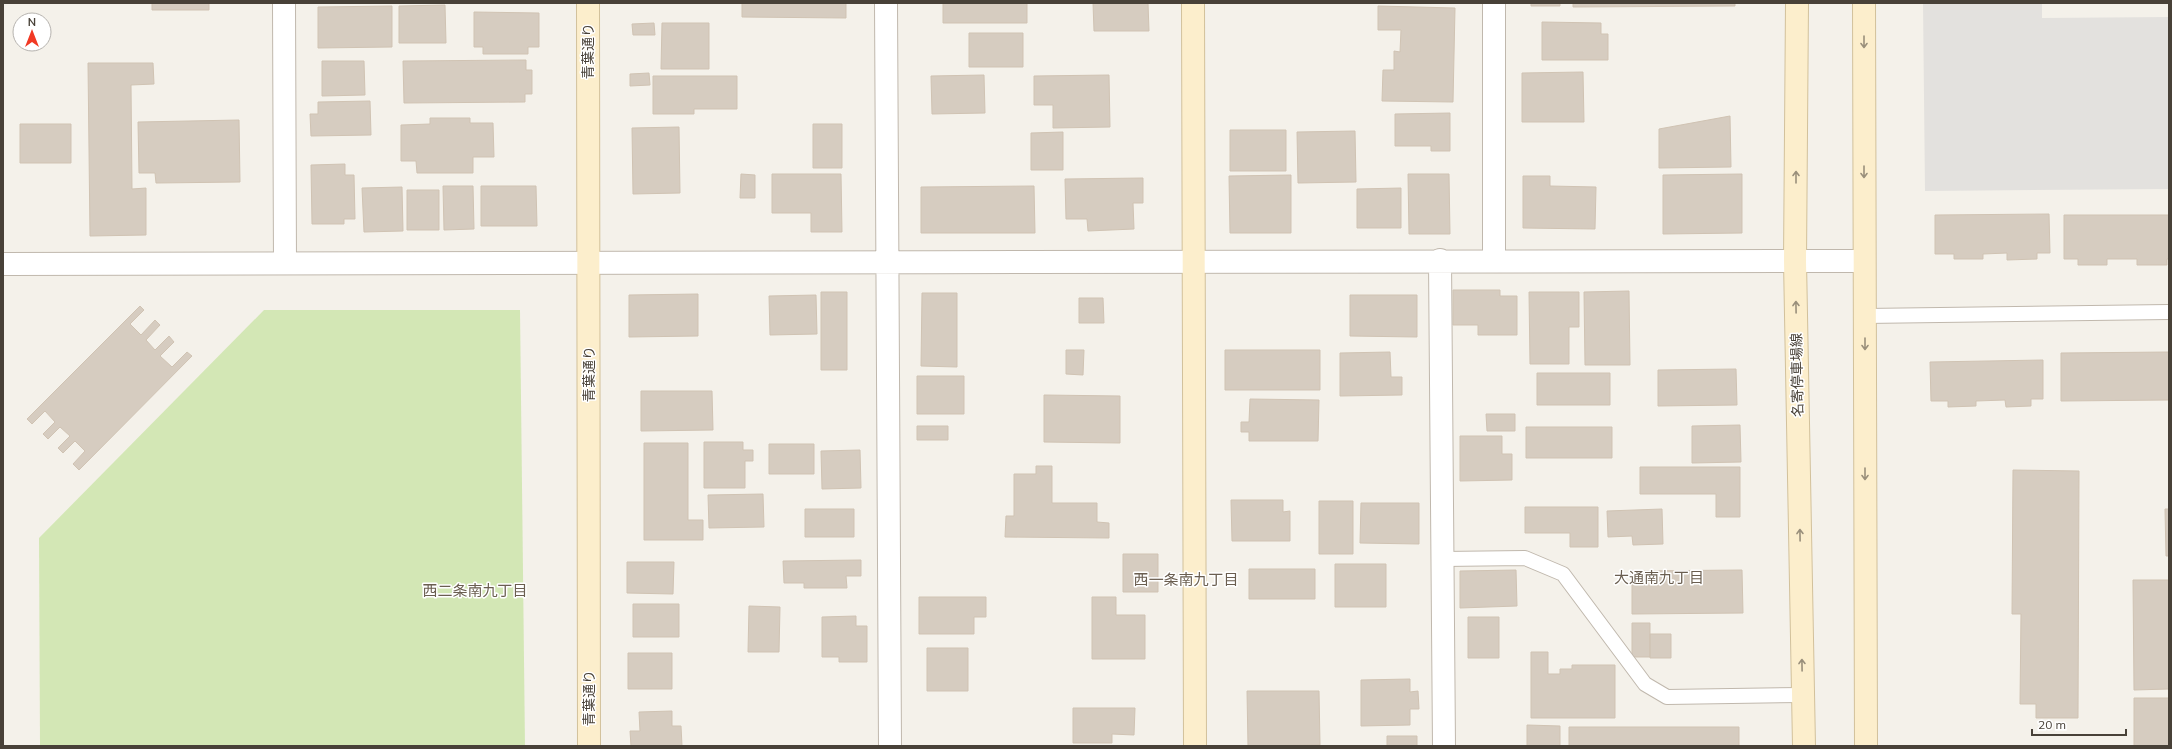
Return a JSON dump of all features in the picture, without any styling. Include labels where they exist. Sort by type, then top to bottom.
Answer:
[{"type":"main road","name":"青葉通り","points":[[588,3],[589,746]]},
{"type":"main road","points":[[1193,3],[1195,746]]},
{"type":"main road","name":"名寄停車場線","points":[[1797,3],[1796,261],[1804,746]]},
{"type":"main road","points":[[1864,3],[1866,746]]},
{"type":"street","points":[[284,3],[285,264]]},
{"type":"street","points":[[886,3],[886,262],[890,746]]},
{"type":"street","points":[[1494,3],[1494,260]]},
{"type":"street","points":[[3,264],[589,264],[1440,260],[1864,261]]},
{"type":"street","points":[[1440,260],[1444,746]]},
{"type":"lane","points":[[1865,316],[2169,312]]},
{"type":"lane","points":[[1443,559],[1525,558],[1563,574],[1645,684],[1667,697],[1803,695]]},
{"type":"green space","points":[[264,310],[520,310],[525,746],[40,746],[39,538]]},
{"type":"shaded area","points":[[1923,3],[2042,3],[2042,18],[2169,17],[2169,189],[1925,191]]},
{"type":"building","points":[[152,3],[209,3],[209,10],[152,10]]},
{"type":"building","points":[[742,3],[846,3],[846,18],[742,17]]},
{"type":"building","points":[[943,3],[1027,3],[1027,23],[943,23]]},
{"type":"building","points":[[1093,3],[1148,3],[1149,31],[1094,31]]},
{"type":"building","points":[[1531,3],[1560,3],[1560,6],[1531,6]]},
{"type":"building","points":[[1573,3],[1735,3],[1735,6],[1573,7]]},
{"type":"building","points":[[445,5],[446,43],[399,43],[399,6]]},
{"type":"building","points":[[392,6],[392,47],[318,48],[318,7]]},
{"type":"building","points":[[1378,6],[1455,8],[1453,102],[1382,101],[1383,70],[1394,70],[1394,51],[1400,52],[1401,30],[1378,30]]},
{"type":"building","points":[[474,12],[539,13],[539,47],[528,47],[528,54],[483,54],[483,47],[474,47]]},
{"type":"building","points":[[1542,22],[1601,23],[1601,34],[1608,34],[1608,60],[1542,60]]},
{"type":"building","points":[[654,23],[655,35],[633,35],[632,24]]},
{"type":"building","points":[[662,23],[709,23],[709,69],[661,69]]},
{"type":"building","points":[[969,33],[1023,33],[1023,67],[969,67]]},
{"type":"building","points":[[526,60],[526,70],[532,70],[532,94],[525,94],[525,102],[404,103],[403,61]]},
{"type":"building","points":[[322,61],[364,61],[365,95],[322,96]]},
{"type":"building","points":[[88,63],[153,63],[154,84],[131,85],[132,189],[146,188],[146,235],[90,236]]},
{"type":"building","points":[[1583,72],[1584,122],[1522,122],[1522,73]]},
{"type":"building","points":[[649,73],[650,85],[630,86],[630,74]]},
{"type":"building","points":[[984,75],[985,113],[932,114],[931,76]]},
{"type":"building","points":[[1109,75],[1110,127],[1053,128],[1053,105],[1034,105],[1034,76]]},
{"type":"building","points":[[653,76],[737,76],[737,109],[694,109],[694,114],[653,114]]},
{"type":"building","points":[[370,101],[371,135],[311,136],[310,114],[318,114],[318,102]]},
{"type":"building","points":[[1450,113],[1450,151],[1431,151],[1431,146],[1395,146],[1395,114]]},
{"type":"building","points":[[1730,116],[1731,167],[1659,168],[1659,129]]},
{"type":"building","points":[[430,118],[470,118],[470,123],[493,123],[494,157],[473,157],[473,173],[417,173],[416,161],[401,161],[401,125],[430,124]]},
{"type":"building","points":[[239,120],[240,182],[156,183],[155,173],[139,173],[138,122]]},
{"type":"building","points":[[20,124],[71,124],[71,163],[20,163]]},
{"type":"building","points":[[813,124],[842,124],[842,168],[813,168]]},
{"type":"building","points":[[679,127],[680,193],[633,194],[632,128]]},
{"type":"building","points":[[1230,130],[1286,130],[1286,171],[1230,171]]},
{"type":"building","points":[[1355,131],[1356,182],[1298,183],[1297,132]]},
{"type":"building","points":[[1063,132],[1063,170],[1031,170],[1031,133]]},
{"type":"building","points":[[345,164],[345,175],[354,175],[355,219],[344,219],[344,224],[312,224],[311,165]]},
{"type":"building","points":[[741,174],[755,175],[755,198],[740,198]]},
{"type":"building","points":[[772,174],[841,174],[842,232],[811,232],[811,213],[772,213]]},
{"type":"building","points":[[1408,174],[1449,174],[1450,234],[1409,234]]},
{"type":"building","points":[[1742,174],[1742,233],[1663,234],[1663,175]]},
{"type":"building","points":[[1291,175],[1291,233],[1230,233],[1229,176]]},
{"type":"building","points":[[1523,176],[1550,176],[1550,186],[1596,187],[1595,229],[1523,228]]},
{"type":"building","points":[[1143,178],[1143,203],[1133,203],[1134,229],[1088,231],[1087,219],[1066,219],[1065,179]]},
{"type":"building","points":[[443,186],[473,186],[474,229],[444,230]]},
{"type":"building","points":[[481,186],[536,186],[537,226],[481,226]]},
{"type":"building","points":[[1034,186],[1035,233],[921,233],[921,187]]},
{"type":"building","points":[[402,187],[403,231],[364,232],[362,188]]},
{"type":"building","points":[[1401,188],[1401,228],[1357,228],[1357,189]]},
{"type":"building","points":[[407,190],[439,190],[439,230],[407,230]]},
{"type":"building","points":[[2049,214],[2050,253],[2037,253],[2037,259],[2007,260],[2007,253],[1983,254],[1983,259],[1954,259],[1954,254],[1935,254],[1935,215]]},
{"type":"building","points":[[2064,215],[2169,215],[2169,259],[2167,259],[2167,265],[2137,265],[2137,259],[2107,259],[2107,265],[2078,265],[2078,259],[2064,259]]},
{"type":"building","points":[[1453,290],[1500,290],[1500,296],[1517,296],[1517,335],[1478,335],[1478,325],[1453,325]]},
{"type":"building","points":[[1629,291],[1630,365],[1585,365],[1584,292]]},
{"type":"building","points":[[821,292],[847,292],[847,370],[821,370]]},
{"type":"building","points":[[1529,292],[1579,292],[1579,327],[1569,327],[1569,364],[1530,364]]},
{"type":"building","points":[[922,293],[957,293],[957,367],[921,366]]},
{"type":"building","points":[[698,294],[698,336],[629,337],[629,295]]},
{"type":"building","points":[[816,295],[817,334],[770,335],[769,296]]},
{"type":"building","points":[[1350,295],[1417,295],[1417,337],[1350,336]]},
{"type":"building","points":[[1079,298],[1103,298],[1104,323],[1079,323]]},
{"type":"building","points":[[140,306],[144,310],[130,324],[141,335],[155,320],[160,325],[146,340],[155,350],[169,336],[174,342],[160,356],[172,367],[187,352],[192,356],[79,470],[73,464],[85,451],[75,441],[63,453],[58,448],[70,436],[60,427],[48,439],[43,434],[55,422],[45,411],[32,424],[27,419]]},
{"type":"building","points":[[1066,350],[1084,350],[1083,375],[1066,374]]},
{"type":"building","points":[[1225,350],[1320,350],[1320,390],[1225,390]]},
{"type":"building","points":[[1390,352],[1391,377],[1402,377],[1402,395],[1340,396],[1340,353]]},
{"type":"building","points":[[2169,352],[2169,400],[2061,401],[2061,353]]},
{"type":"building","points":[[2043,360],[2043,399],[2031,399],[2031,406],[2006,407],[2005,400],[1976,401],[1976,406],[1948,407],[1948,401],[1931,401],[1930,362]]},
{"type":"building","points":[[1736,369],[1737,405],[1658,406],[1658,370]]},
{"type":"building","points":[[1537,373],[1610,373],[1610,405],[1537,405]]},
{"type":"building","points":[[917,376],[964,376],[964,414],[917,414]]},
{"type":"building","points":[[641,391],[712,391],[713,430],[641,431]]},
{"type":"building","points":[[1044,395],[1120,396],[1120,443],[1044,442]]},
{"type":"building","points":[[1250,399],[1319,400],[1318,441],[1249,441],[1249,432],[1241,432],[1241,422],[1249,422]]},
{"type":"building","points":[[1486,414],[1515,414],[1515,431],[1487,431]]},
{"type":"building","points":[[1740,425],[1741,462],[1692,463],[1692,426]]},
{"type":"building","points":[[917,426],[948,426],[948,440],[917,440]]},
{"type":"building","points":[[1526,427],[1612,427],[1612,458],[1526,458]]},
{"type":"building","points":[[1460,436],[1502,436],[1502,454],[1512,454],[1512,480],[1460,481]]},
{"type":"building","points":[[704,442],[743,442],[743,450],[753,450],[753,461],[745,461],[745,488],[704,488]]},
{"type":"building","points":[[644,443],[688,443],[688,520],[703,520],[703,540],[644,540]]},
{"type":"building","points":[[769,444],[814,444],[814,474],[769,474]]},
{"type":"building","points":[[860,450],[861,488],[822,489],[821,451]]},
{"type":"building","points":[[1036,466],[1052,466],[1052,503],[1097,503],[1097,522],[1109,523],[1109,538],[1005,537],[1006,516],[1014,516],[1014,474],[1036,474]]},
{"type":"building","points":[[1640,467],[1740,467],[1740,517],[1716,517],[1716,494],[1640,494]]},
{"type":"building","points":[[2013,470],[2079,471],[2078,718],[2036,718],[2036,704],[2020,704],[2021,614],[2012,614]]},
{"type":"building","points":[[763,494],[764,527],[709,528],[708,495]]},
{"type":"building","points":[[1231,500],[1283,500],[1283,512],[1290,511],[1290,541],[1232,541]]},
{"type":"building","points":[[1319,501],[1353,501],[1353,554],[1319,554]]},
{"type":"building","points":[[1361,503],[1419,503],[1419,544],[1360,543]]},
{"type":"building","points":[[1525,507],[1598,507],[1598,547],[1570,547],[1570,533],[1525,533]]},
{"type":"building","points":[[805,509],[854,509],[854,537],[805,537]]},
{"type":"building","points":[[1662,509],[1663,544],[1633,545],[1632,536],[1608,537],[1607,511]]},
{"type":"building","points":[[2165,509],[2169,509],[2169,556],[2166,556]]},
{"type":"building","points":[[1123,554],[1158,554],[1158,592],[1123,592]]},
{"type":"building","points":[[861,560],[861,576],[846,576],[847,588],[804,588],[804,583],[784,583],[783,561]]},
{"type":"building","points":[[627,562],[674,562],[673,594],[627,593]]},
{"type":"building","points":[[1335,564],[1386,564],[1386,607],[1335,607]]},
{"type":"building","points":[[1249,569],[1315,569],[1315,599],[1249,599]]},
{"type":"building","points":[[1516,570],[1517,606],[1460,608],[1460,571]]},
{"type":"building","points":[[1742,570],[1743,613],[1632,614],[1632,571]]},
{"type":"building","points":[[2133,580],[2169,580],[2169,689],[2134,690]]},
{"type":"building","points":[[919,597],[986,597],[986,617],[974,617],[974,634],[919,634]]},
{"type":"building","points":[[1092,597],[1116,597],[1116,615],[1145,615],[1145,659],[1092,659]]},
{"type":"building","points":[[633,604],[679,604],[679,637],[633,637]]},
{"type":"building","points":[[749,606],[780,607],[779,652],[748,652]]},
{"type":"building","points":[[856,616],[856,626],[867,626],[867,662],[839,662],[839,657],[822,657],[822,617]]},
{"type":"building","points":[[1468,617],[1499,617],[1499,658],[1468,658]]},
{"type":"building","points":[[1632,623],[1650,623],[1650,657],[1632,657]]},
{"type":"building","points":[[1650,634],[1671,634],[1671,658],[1650,658]]},
{"type":"building","points":[[927,648],[968,648],[968,691],[927,691]]},
{"type":"building","points":[[1531,652],[1548,652],[1548,674],[1560,674],[1560,669],[1572,669],[1572,665],[1615,665],[1615,718],[1531,718]]},
{"type":"building","points":[[628,653],[672,653],[672,689],[628,689]]},
{"type":"building","points":[[1410,679],[1410,692],[1418,691],[1419,709],[1410,709],[1410,725],[1361,726],[1361,680]]},
{"type":"building","points":[[1247,691],[1319,691],[1320,745],[1248,746]]},
{"type":"building","points":[[2134,698],[2169,698],[2169,746],[2134,746]]},
{"type":"building","points":[[1073,708],[1135,708],[1134,735],[1112,734],[1112,743],[1073,743]]},
{"type":"building","points":[[672,711],[672,726],[681,726],[682,746],[631,746],[630,731],[640,731],[639,712]]},
{"type":"building","points":[[1527,725],[1560,726],[1560,746],[1527,746]]},
{"type":"building","points":[[1569,727],[1739,727],[1739,746],[1569,746]]},
{"type":"building","points":[[1387,736],[1417,736],[1417,746],[1387,746]]},
{"type":"district","name":"大通南九丁目","points":[[1659,578]]},
{"type":"district","name":"西一条南九丁目","points":[[1186,580]]},
{"type":"district","name":"西二条南九丁目","points":[[475,591]]}]
